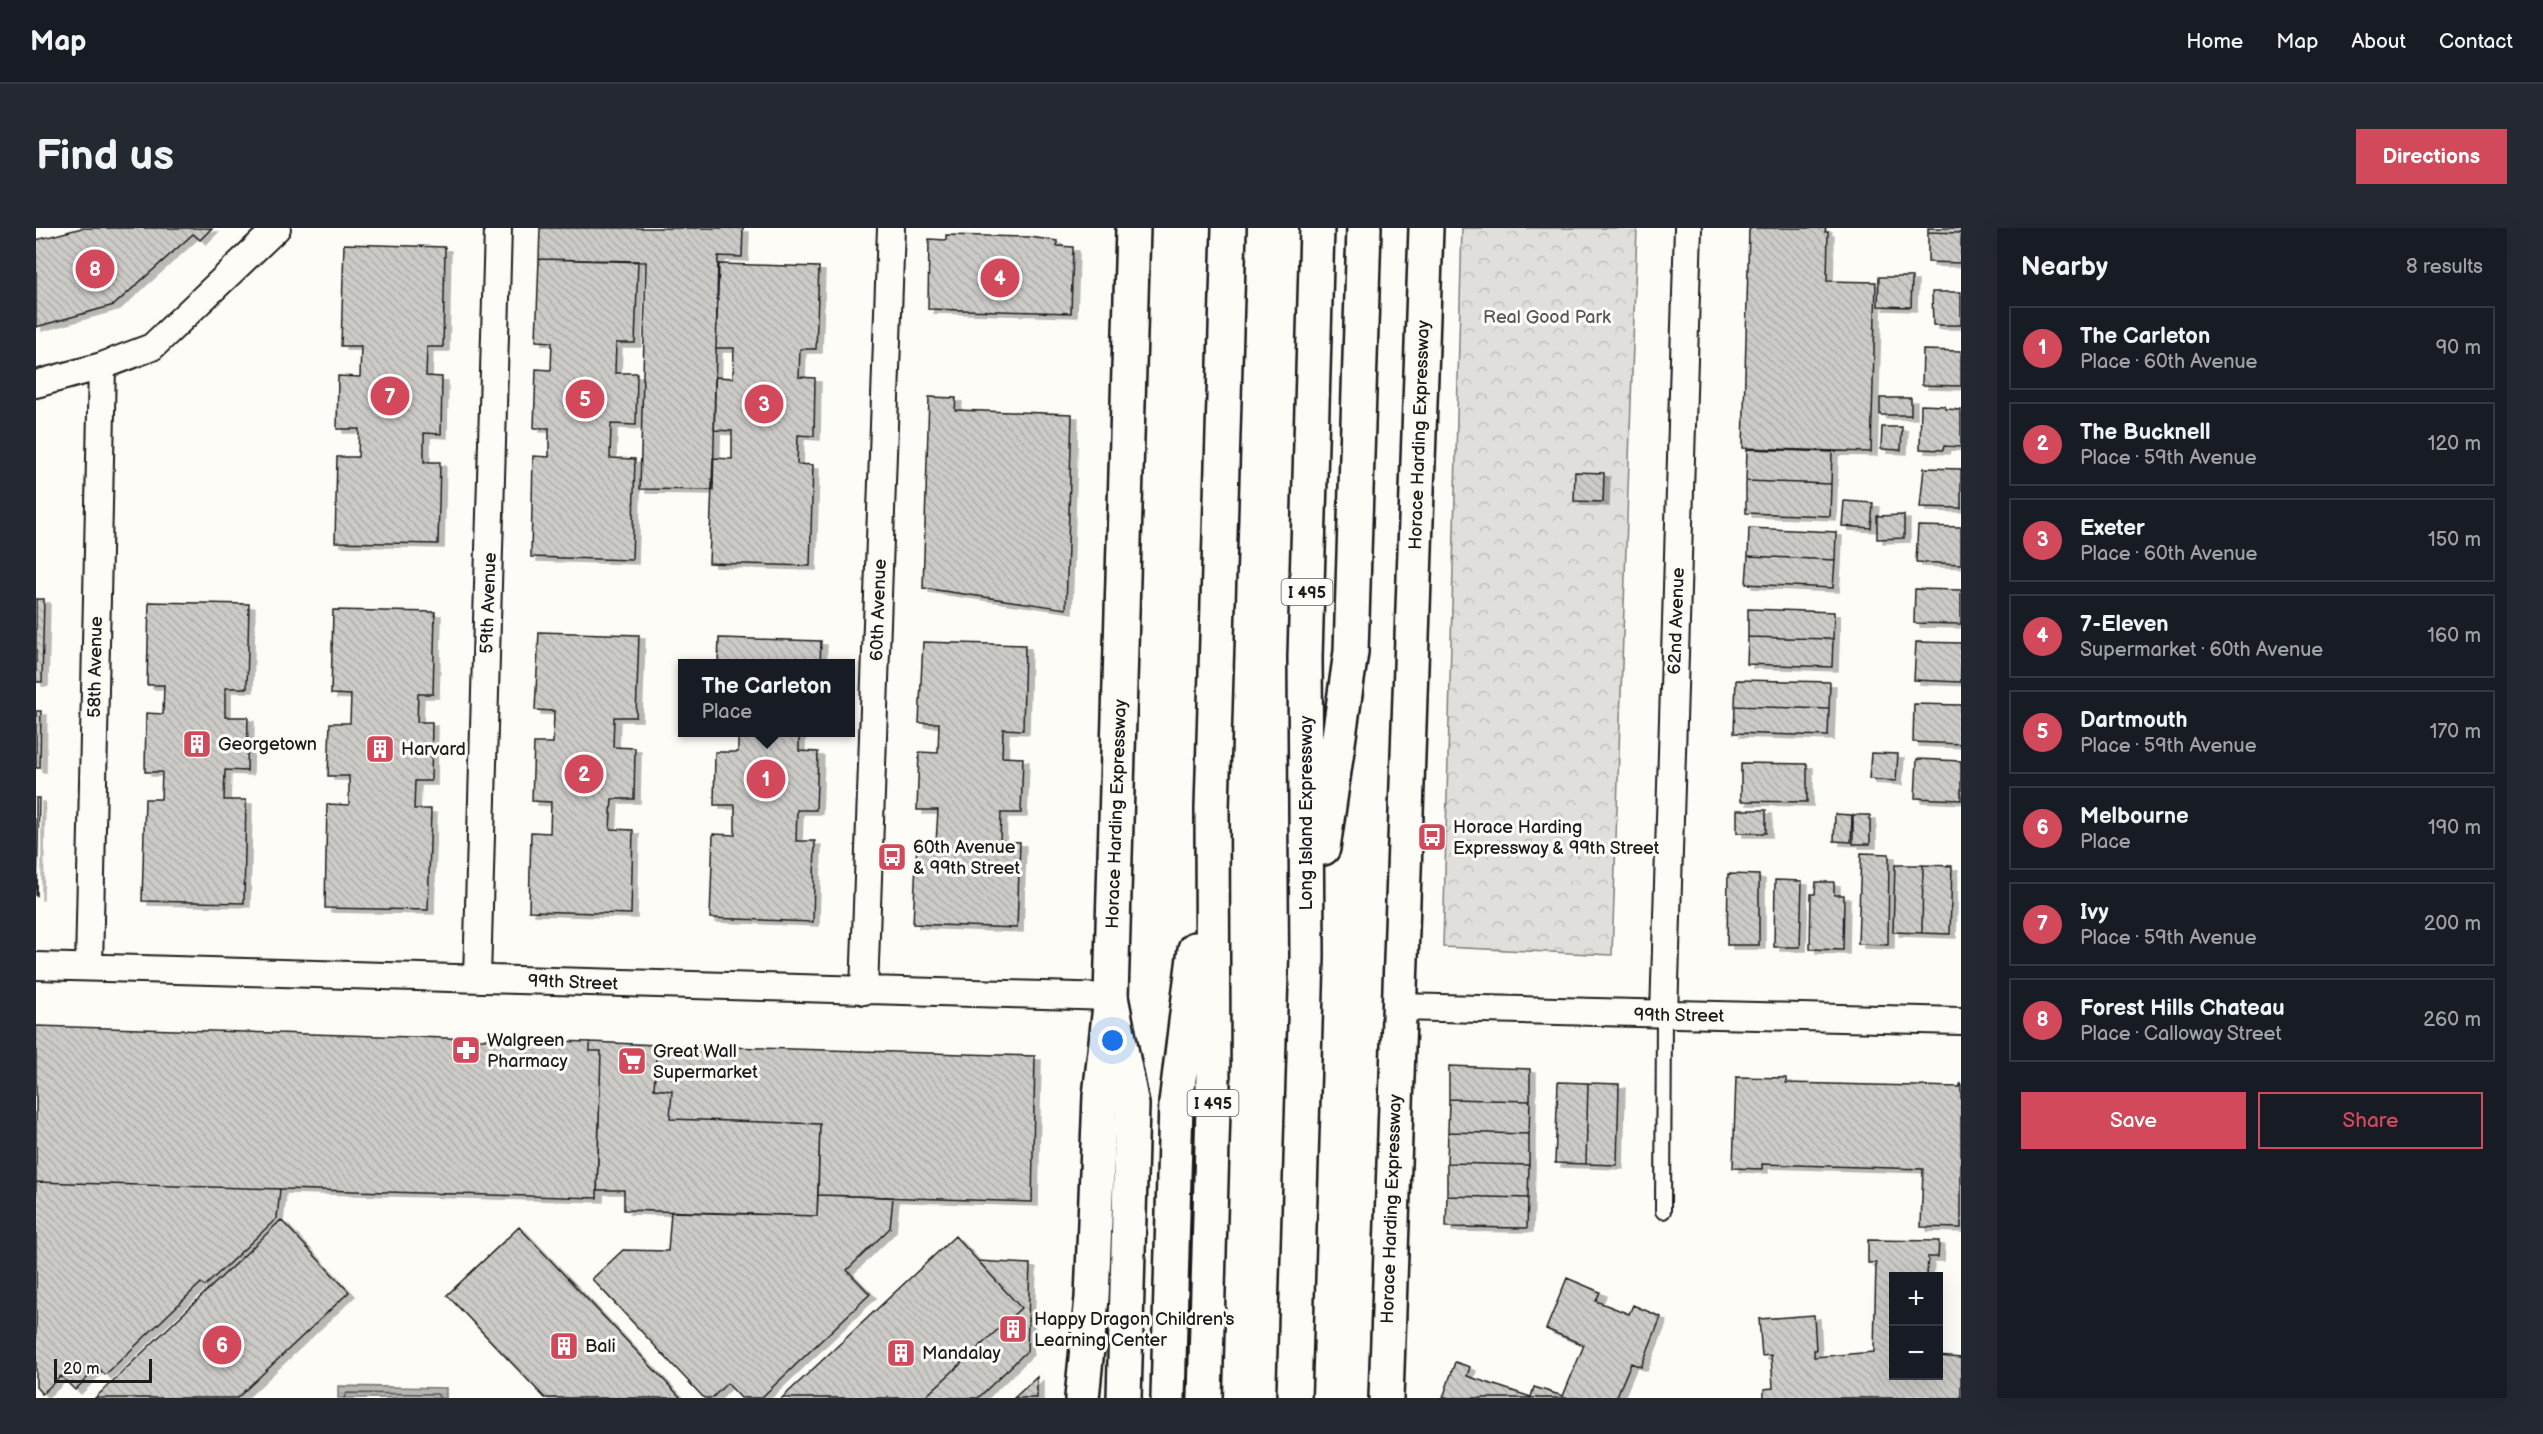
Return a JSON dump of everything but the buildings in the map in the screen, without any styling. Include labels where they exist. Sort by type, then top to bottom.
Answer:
[{"type":"main road","name":"Horace Harding Expressway","points":[[1082,1398],[1092,1298],[1100,1096],[1111,998],[1133,228]]},
{"type":"main road","name":"I 495","points":[[1204,1398],[1213,1108],[1212,808],[1229,228]]},
{"type":"main road","name":"Long Island Expressway","points":[[1294,1398],[1307,956],[1305,657],[1317,228]]},
{"type":"main road","points":[[1307,956],[1351,652],[1364,228]]},
{"type":"main road","name":"Horace Harding Expressway","points":[[1386,1398],[1426,228]]},
{"type":"main road","points":[[1168,1398],[1176,1103],[1212,808]]},
{"type":"main road","points":[[1111,998],[1132,1105],[1124,1398]]},
{"type":"street","points":[[36,384],[102,366],[152,347],[277,228]]},
{"type":"street","name":"59th Avenue","points":[[477,978],[498,228]]},
{"type":"street","name":"60th Avenue","points":[[864,991],[891,228]]},
{"type":"street","name":"62nd Avenue","points":[[1664,1015],[1688,228]]},
{"type":"street","name":"58th Avenue","points":[[88,968],[102,366]]},
{"type":"street","name":"99th Street","points":[[36,966],[1111,998]]},
{"type":"street","name":"99th Street","points":[[1398,1007],[1961,1021]]},
{"type":"lane","points":[[1663,1211],[1664,1015]]},
{"type":"green space","name":"Real Good Park","points":[[1462,228],[1637,228],[1612,955],[1443,947]]},
{"type":"water","points":[[338,1386],[446,1388],[446,1398],[338,1398]]},
{"type":"place","name":"Forest Hills Chateau","points":[[95,269]]},
{"type":"place","name":"7-Eleven","points":[[1000,278]]},
{"type":"place","name":"Ivy","points":[[390,396]]},
{"type":"place","name":"Dartmouth","points":[[585,399]]},
{"type":"place","name":"Exeter","points":[[764,404]]},
{"type":"place","name":"Georgetown","points":[[197,744]]},
{"type":"place","name":"Harvard","points":[[380,749]]},
{"type":"place","name":"The Bucknell","points":[[584,774]]},
{"type":"place","name":"The Carleton","points":[[766,779]]},
{"type":"place","name":"Horace Harding Expressway & 99th Street","points":[[1432,837]]},
{"type":"place","name":"60th Avenue & 99th Street","points":[[892,857]]},
{"type":"place","name":"Walgreen Pharmacy","points":[[466,1050]]},
{"type":"place","name":"Great Wall Supermarket","points":[[632,1061]]},
{"type":"place","name":"Happy Dragon Children's Learning Center","points":[[1013,1329]]},
{"type":"place","name":"Melbourne","points":[[222,1345]]},
{"type":"place","name":"Bali","points":[[564,1346]]},
{"type":"place","name":"Mandalay","points":[[901,1353]]}]
